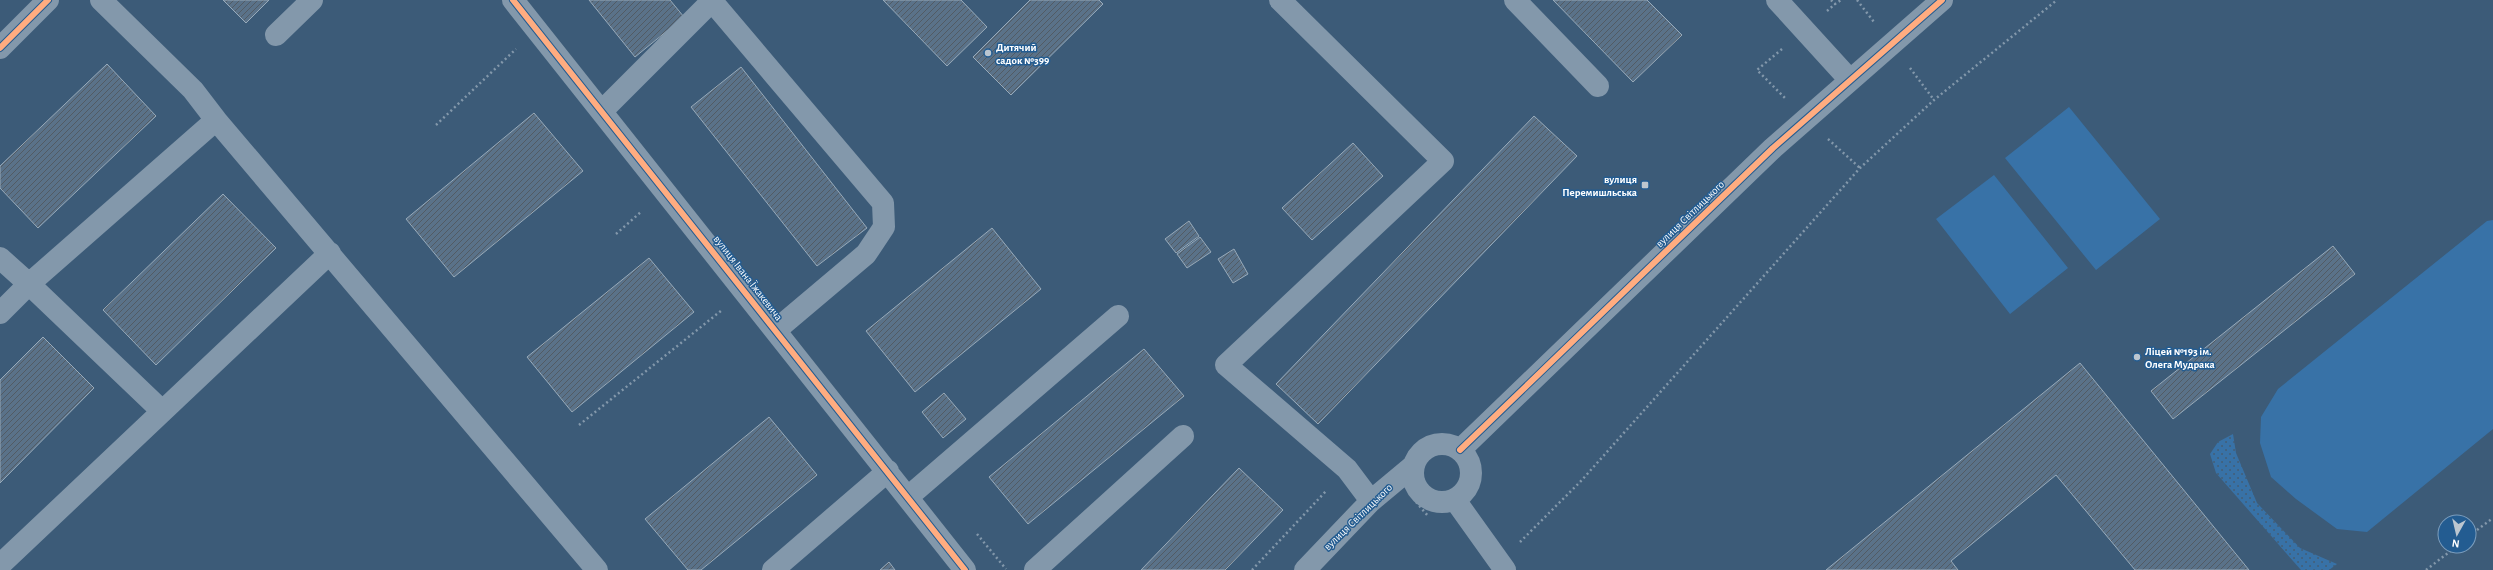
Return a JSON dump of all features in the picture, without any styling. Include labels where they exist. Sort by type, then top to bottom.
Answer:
[{"type":"street","points":[[0,48],[48,0]]},
{"type":"street","points":[[101,0],[193,90],[216,120],[597,570]]},
{"type":"street","points":[[276,35],[312,0]]},
{"type":"street","name":"вулиця Івана Їжакевича","points":[[513,0],[965,570]]},
{"type":"street","points":[[602,111],[711,0],[883,203],[884,227],[866,254],[776,330]]},
{"type":"street","points":[[1515,0],[1598,86]]},
{"type":"street","points":[[1777,0],[1849,79]]},
{"type":"street","name":"вулиця Світлицького","points":[[1460,450],[1773,148],[1849,79],[1942,0]]},
{"type":"street","points":[[1289,3],[1443,161],[1226,365],[1347,469],[1371,501]]},
{"type":"street","points":[[0,313],[29,284],[216,120]]},
{"type":"street","points":[[0,565],[330,253]]},
{"type":"street","points":[[0,258],[162,411]]},
{"type":"street","points":[[908,497],[1118,316]]},
{"type":"street","points":[[1035,570],[1183,436]]},
{"type":"street","points":[[1442,443],[1460,450],[1467,457],[1471,477],[1462,494],[1454,500],[1436,502],[1420,493],[1412,476],[1413,466],[1423,450],[1442,443]]},
{"type":"street","name":"вулиця Світлицького","points":[[1305,570],[1371,501],[1413,466]]},
{"type":"street","points":[[773,570],[888,471]]},
{"type":"street","points":[[1454,500],[1505,570]]},
{"type":"path","points":[[1831,0],[1835,4],[1841,0]]},
{"type":"path","points":[[1515,548],[1581,480],[1860,168],[1934,100],[2057,0]]},
{"type":"path","points":[[436,125],[521,45]]},
{"type":"path","points":[[616,234],[645,208]]},
{"type":"path","points":[[579,425],[728,305]]},
{"type":"path","points":[[1252,570],[1347,469]]},
{"type":"path","points":[[1415,500],[1434,522]]},
{"type":"path","points":[[2477,530],[2493,518]]},
{"type":"path","points":[[2426,570],[2447,554]]},
{"type":"shaded area","points":[[2069,107],[2160,219],[2096,270],[2005,158]]},
{"type":"shaded area","points":[[1994,175],[2068,268],[2010,314],[1936,219]]},
{"type":"shaded area","points":[[2493,220],[2493,429],[2367,532],[2337,529],[2296,499],[2271,477],[2260,443],[2261,417],[2278,389],[2487,221]]},
{"type":"shaded area","points":[[2233,434],[2236,453],[2257,503],[2300,548],[2337,564],[2329,570],[2301,570],[2216,473],[2210,454],[2218,442]]},
{"type":"building","points":[[223,0],[269,0],[246,23]]},
{"type":"building","points":[[589,0],[670,0],[684,17],[635,57]]},
{"type":"building","points":[[883,0],[961,0],[987,27],[947,66]]},
{"type":"building","points":[[1030,0],[1099,0],[1103,4],[1011,95],[973,57]]},
{"type":"building","points":[[1553,0],[1647,0],[1682,35],[1633,82]]},
{"type":"building","points":[[107,64],[156,116],[38,228],[0,188],[0,166]]},
{"type":"building","points":[[741,67],[867,228],[817,266],[691,107]]},
{"type":"building","points":[[534,113],[583,171],[454,277],[406,219]]},
{"type":"building","points":[[1534,116],[1577,156],[1318,424],[1276,384]]},
{"type":"building","points":[[1353,143],[1383,176],[1312,240],[1282,208]]},
{"type":"building","points":[[223,194],[276,248],[156,365],[103,310]]},
{"type":"building","points":[[1189,221],[1199,236],[1176,253],[1165,239]]},
{"type":"building","points":[[992,228],[1041,289],[915,392],[866,331]]},
{"type":"building","points":[[1200,237],[1211,252],[1187,268],[1177,254]]},
{"type":"building","points":[[2333,246],[2355,274],[2173,419],[2151,391]]},
{"type":"building","points":[[1234,249],[1248,274],[1233,283],[1218,259]]},
{"type":"building","points":[[649,258],[694,312],[572,412],[527,357]]},
{"type":"building","points":[[43,337],[94,388],[0,483],[0,380]]},
{"type":"building","points":[[1144,349],[1184,396],[1028,524],[989,477]]},
{"type":"building","points":[[2080,363],[2249,570],[2135,570],[2056,475],[1951,561],[1958,570],[1826,570]]},
{"type":"building","points":[[944,393],[966,419],[943,438],[922,412]]},
{"type":"building","points":[[769,417],[817,475],[701,570],[688,570],[645,519]]},
{"type":"building","points":[[1239,468],[1283,510],[1225,570],[1141,570]]},
{"type":"building","points":[[889,562],[895,570],[880,570]]},
{"type":"cycle path","points":[[0,48],[48,0]]},
{"type":"cycle path","points":[[513,0],[965,570]]},
{"type":"cycle path","points":[[1460,450],[1773,148],[1942,0]]},
{"type":"place","name":"Дитячий садок №399","points":[[988,53]]},
{"type":"place","name":"вулиця Перемишльська","points":[[1645,185]]},
{"type":"place","name":"Ліцей №193 ім. Олега Мудрака","points":[[2137,357]]}]
